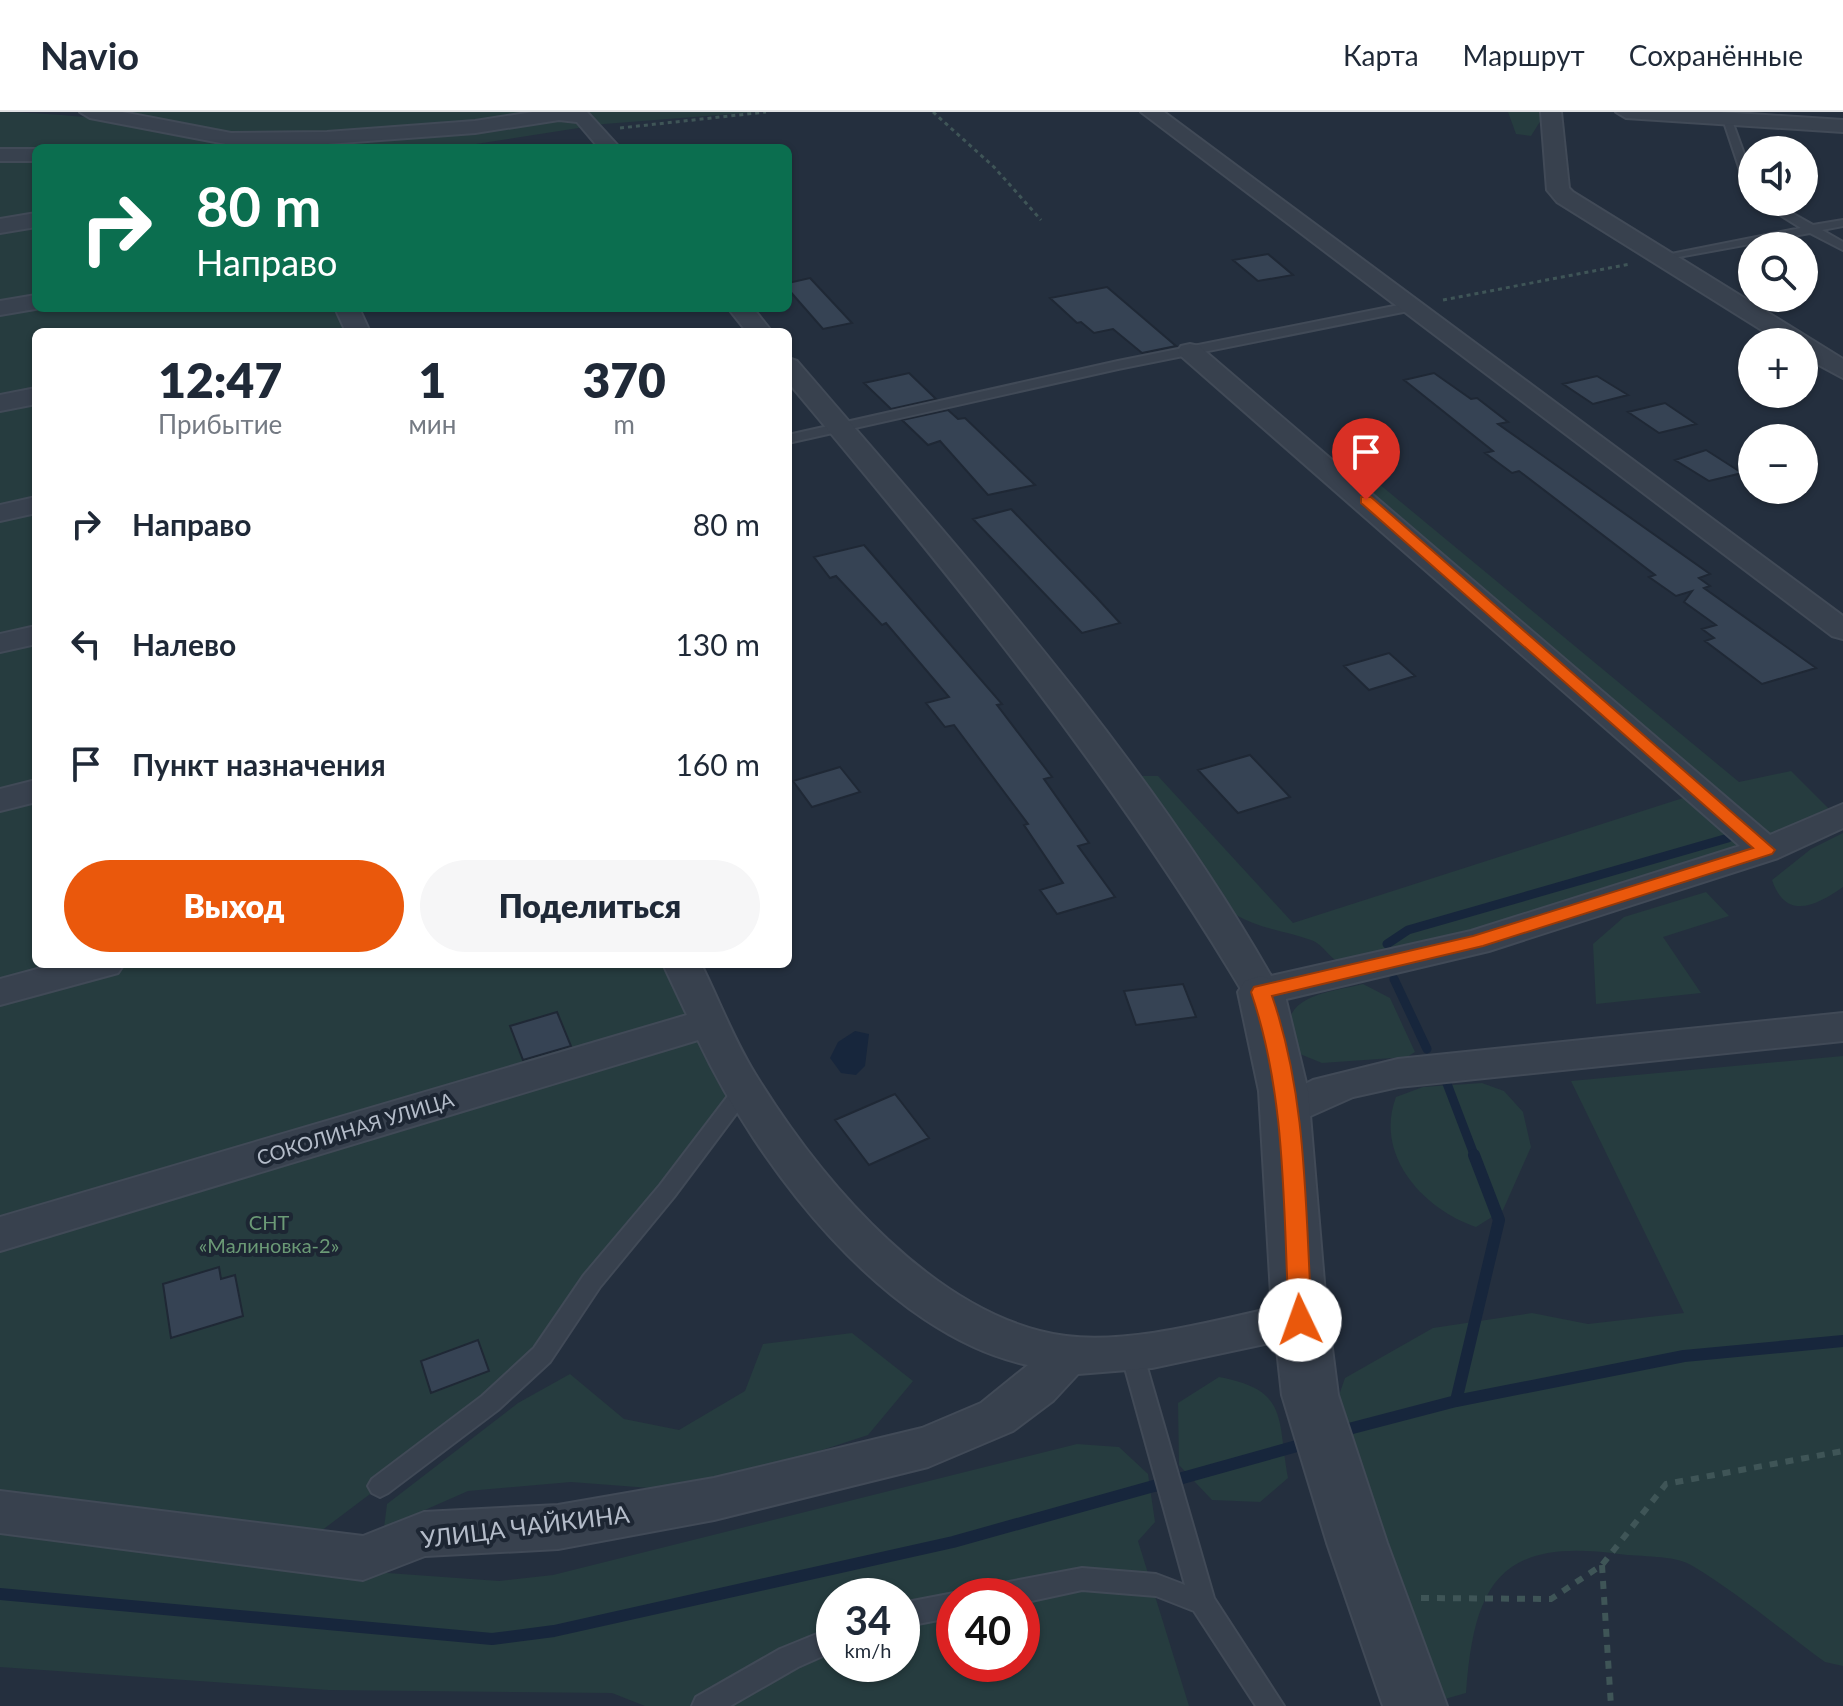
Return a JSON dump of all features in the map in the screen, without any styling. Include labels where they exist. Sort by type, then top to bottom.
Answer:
[{"type":"street","points":[[90,112],[237,143],[475,127],[559,114],[583,117],[606,144]]},
{"type":"street","points":[[1151,112],[1843,630]]},
{"type":"street","points":[[1551,112],[1558,190],[1565,197],[1776,328]]},
{"type":"street","points":[[1626,112],[1843,126]]},
{"type":"street","points":[[0,155],[32,155]]},
{"type":"street","points":[[0,226],[32,221]]},
{"type":"street","points":[[0,308],[32,303]]},
{"type":"street","points":[[743,312],[757,328]]},
{"type":"street","points":[[1190,351],[1766,850]]},
{"type":"street","points":[[1818,355],[1843,370]]},
{"type":"street","points":[[792,371],[1032,656],[1142,806],[1246,964],[1261,992],[1272,1026],[1288,1111],[1300,1320],[1311,1397],[1374,1597],[1415,1706]]},
{"type":"street","points":[[0,403],[32,397]]},
{"type":"street","points":[[0,513],[32,506]]},
{"type":"street","points":[[0,643],[32,636]]},
{"type":"street","points":[[0,800],[32,792]]},
{"type":"street","points":[[1261,992],[1476,942],[1766,850],[1843,815]]},
{"type":"street","points":[[0,992],[90,968]]},
{"type":"street","points":[[684,968],[744,1089],[824,1199],[892,1270],[988,1334],[1067,1355],[1131,1350],[1300,1320]]},
{"type":"street","name":"СОКОЛИНАЯ УЛИЦА","points":[[0,1234],[711,1022]]},
{"type":"street","points":[[1288,1111],[1314,1094],[1348,1082],[1398,1073],[1843,1027]]},
{"type":"street","name":"УЛИЦА ЧАЙКИНА","points":[[0,1512],[363,1558],[424,1534],[558,1527],[714,1499],[928,1447],[997,1417],[1037,1387],[1067,1355]]},
{"type":"lane","points":[[1726,118],[1738,152]]},
{"type":"lane","points":[[1788,216],[1843,247]]},
{"type":"lane","points":[[1662,257],[1843,223]]},
{"type":"lane","points":[[792,438],[1190,351],[1409,307]]},
{"type":"lane","points":[[380,1486],[490,1403],[542,1355],[592,1281],[667,1191],[744,1089]]},
{"type":"lane","points":[[1131,1350],[1203,1603],[1271,1706]]},
{"type":"lane","points":[[1040,1588],[1082,1579],[1156,1585],[1203,1603]]},
{"type":"lane","points":[[705,1706],[789,1658],[816,1647]]},
{"type":"path","points":[[595,131],[766,112]]},
{"type":"path","points":[[933,112],[994,167],[1041,220]]},
{"type":"path","points":[[1409,307],[1662,257]]},
{"type":"path","points":[[1374,1597],[1551,1599],[1602,1565],[1666,1484],[1843,1451]]},
{"type":"path","points":[[1602,1565],[1611,1706]]},
{"type":"green space","points":[[0,112],[85,117],[158,126],[190,132],[224,144],[32,144],[32,153],[0,153]]},
{"type":"green space","points":[[106,112],[758,112],[604,124],[476,144],[246,144],[232,132],[145,121]]},
{"type":"green space","points":[[1508,112],[1546,112],[1531,136],[1516,134]]},
{"type":"green space","name":"СНТ «Малиновка-2»","points":[[0,155],[32,155],[32,312],[349,312],[356,328],[32,328],[32,968],[684,968],[744,1089],[542,1355],[431,1448],[276,1565],[499,1581],[553,1575],[1077,1444],[1119,1447],[1148,1474],[1155,1522],[1138,1541],[1189,1706],[645,1706],[612,1693],[328,1690],[0,1667]]},
{"type":"green space","points":[[1326,464],[1355,464],[1739,782],[1791,771],[1832,812],[1777,839],[1472,937],[1344,964],[1311,940],[1264,927],[1236,915],[1207,890],[1180,856],[1135,785],[1142,776],[1158,776],[1293,923],[1683,798],[1317,476]]},
{"type":"green space","points":[[1843,833],[1843,887],[1812,904],[1793,905],[1785,901],[1772,880],[1811,849]]},
{"type":"green space","points":[[1706,892],[1729,916],[1663,937],[1701,993],[1596,1004],[1593,944],[1624,917]]},
{"type":"green space","points":[[1363,984],[1390,998],[1415,1052],[1407,1057],[1322,1063],[1295,1052],[1290,1019],[1301,1003],[1320,994]]},
{"type":"green space","points":[[1843,1056],[1843,1666],[1825,1662],[1726,1587],[1684,1562],[1579,1551],[1546,1553],[1521,1562],[1501,1576],[1487,1596],[1477,1622],[1466,1693],[1445,1699],[1430,1687],[1336,1404],[1345,1378],[1433,1328],[1532,1313],[1588,1324],[1684,1313],[1571,1081]]},
{"type":"green space","points":[[1482,1083],[1504,1091],[1523,1112],[1531,1147],[1503,1210],[1476,1227],[1438,1207],[1408,1177],[1392,1139],[1391,1118],[1396,1097],[1423,1087]]},
{"type":"green space","points":[[852,1333],[913,1381],[868,1435],[749,1474],[676,1490],[571,1482],[468,1491],[384,1528],[387,1504],[518,1403],[570,1374],[624,1419],[679,1430],[745,1391],[763,1344]]},
{"type":"green space","points":[[1219,1377],[1258,1390],[1276,1410],[1288,1478],[1260,1502],[1212,1500],[1179,1465],[1178,1403]]},
{"type":"water","points":[[855,1031],[869,1034],[865,1066],[856,1075],[841,1073],[830,1058],[838,1042]]},
{"type":"building","points":[[1268,254],[1293,275],[1258,281],[1233,260]]},
{"type":"building","points":[[810,278],[852,323],[823,329],[792,294],[792,282]]},
{"type":"building","points":[[1107,287],[1176,346],[1142,353],[1113,329],[1094,333],[1081,322],[1077,323],[1050,298]]},
{"type":"building","points":[[909,373],[936,399],[891,409],[864,383]]},
{"type":"building","points":[[1434,373],[1471,399],[1477,398],[1508,422],[1498,424],[1710,574],[1699,578],[1710,586],[1704,588],[1816,668],[1762,684],[1705,641],[1714,638],[1702,629],[1716,625],[1684,602],[1692,591],[1676,596],[1649,577],[1655,575],[1519,471],[1512,473],[1485,453],[1493,451],[1404,380]]},
{"type":"building","points":[[1597,376],[1628,395],[1593,404],[1563,384]]},
{"type":"building","points":[[1665,403],[1696,424],[1659,433],[1628,412]]},
{"type":"building","points":[[948,410],[958,419],[965,418],[1035,485],[988,495],[940,441],[928,445],[902,420]]},
{"type":"building","points":[[1706,450],[1738,470],[1738,474],[1709,481],[1675,460]]},
{"type":"building","points":[[1011,509],[1120,623],[1082,633],[973,519]]},
{"type":"building","points":[[864,545],[1002,704],[997,705],[1052,777],[1044,779],[1089,843],[1078,846],[1115,897],[1057,914],[1040,890],[1063,883],[1024,825],[1028,824],[954,725],[945,727],[926,703],[949,697],[886,623],[882,625],[836,576],[830,578],[814,557]]},
{"type":"building","points":[[1389,653],[1415,676],[1369,690],[1344,666]]},
{"type":"building","points":[[1250,755],[1290,797],[1238,813],[1198,770]]},
{"type":"building","points":[[840,767],[860,792],[812,807],[793,781]]},
{"type":"building","points":[[1183,984],[1196,1017],[1136,1025],[1124,991]]},
{"type":"building","points":[[557,1012],[571,1046],[523,1060],[510,1026]]},
{"type":"building","points":[[895,1094],[929,1138],[869,1165],[835,1120]]},
{"type":"building","points":[[219,1267],[221,1279],[235,1275],[243,1316],[171,1338],[163,1284]]},
{"type":"building","points":[[478,1340],[489,1371],[431,1393],[421,1361]]},
{"type":"waterway","points":[[1387,944],[1408,930],[1728,838]]},
{"type":"waterway","points":[[1394,979],[1427,1049]]},
{"type":"waterway","points":[[1446,1081],[1475,1157]]},
{"type":"waterway","points":[[1456,1401],[1499,1220],[1474,1155]]},
{"type":"waterway","points":[[1456,1401],[1684,1356],[1843,1341]]},
{"type":"waterway","points":[[1341,1431],[1456,1401]]},
{"type":"waterway","points":[[0,1594],[492,1639],[554,1631],[953,1542],[1304,1444]]},
{"type":"route","points":[[1300,1320],[1288,1111],[1272,1026],[1261,992],[1334,972],[1476,942],[1766,850],[1366,500]]}]
